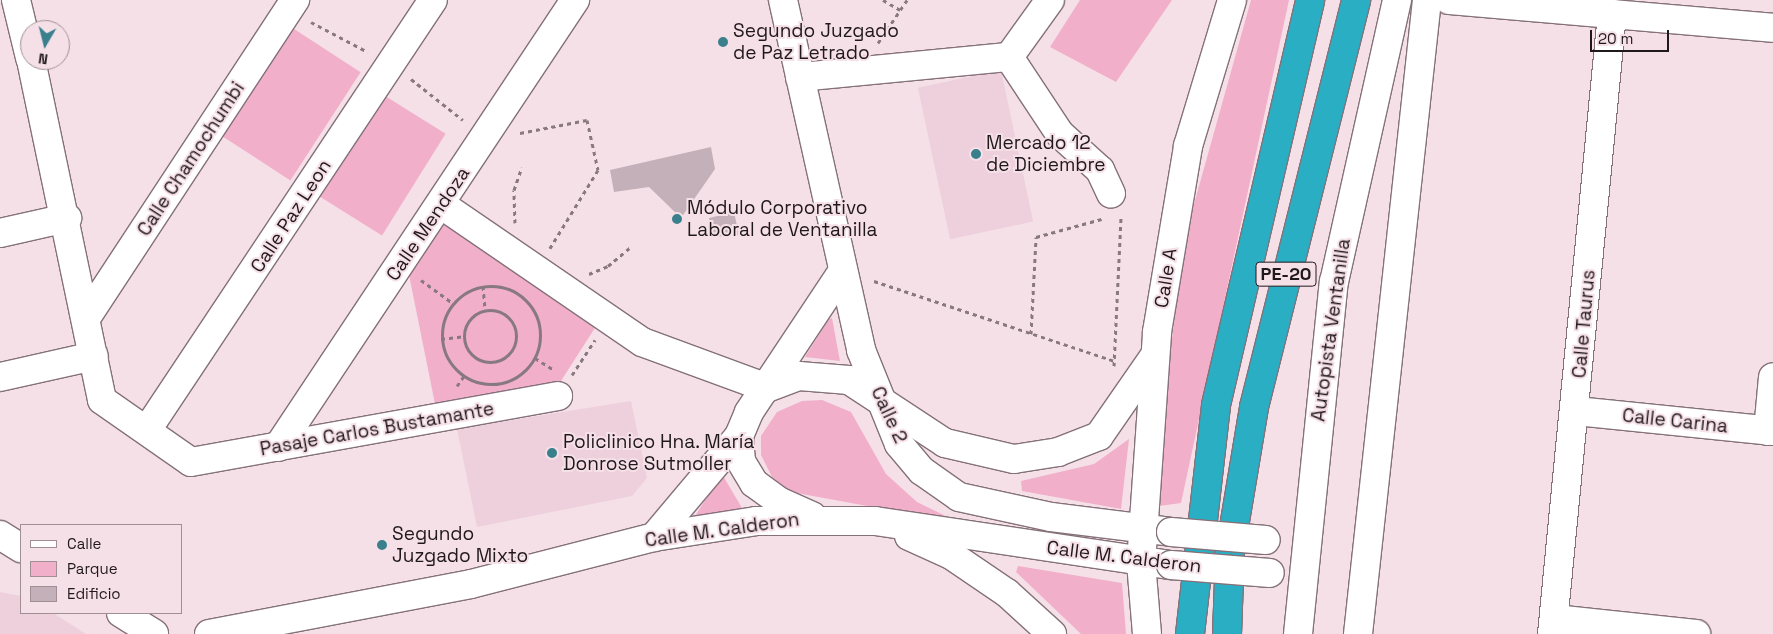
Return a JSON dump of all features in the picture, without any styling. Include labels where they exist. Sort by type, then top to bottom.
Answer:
[{"type":"highway","name":"PE-20","points":[[1190,634],[1197,549],[1216,405],[1235,311],[1310,0]]},
{"type":"highway","name":"PE-20","points":[[1227,634],[1230,551],[1254,407],[1356,0]]},
{"type":"street","points":[[16,0],[21,20]]},
{"type":"street","name":"Calle Chamochumbi","points":[[86,318],[295,0]]},
{"type":"street","name":"Calle Paz Leon","points":[[147,430],[433,0]]},
{"type":"street","name":"Calle Mendoza","points":[[278,447],[442,205],[575,0]]},
{"type":"street","name":"Calle 2","points":[[783,0],[842,272],[879,400],[899,444],[922,471],[959,497],[1142,530],[1304,543]]},
{"type":"street","points":[[800,77],[1009,58],[1050,0]]},
{"type":"street","name":"Calle A","points":[[1141,563],[1155,355],[1188,146],[1232,0]]},
{"type":"street","name":"Autopista Ventanilla","points":[[1298,634],[1304,543],[1334,282],[1397,0]]},
{"type":"street","points":[[1358,634],[1427,0]]},
{"type":"street","points":[[1449,0],[1773,28]]},
{"type":"street","name":"Calle Taurus","points":[[1553,627],[1576,411],[1612,14]]},
{"type":"street","points":[[1009,58],[1060,134],[1100,170],[1111,194]]},
{"type":"street","points":[[33,70],[67,218],[103,402],[147,430]]},
{"type":"street","points":[[442,205],[642,342],[767,388],[788,378],[817,375],[849,380],[945,443],[976,454],[1014,459],[1058,452],[1099,436],[1110,426],[1155,355]]},
{"type":"street","points":[[0,233],[67,218]]},
{"type":"street","points":[[654,537],[739,436],[767,388],[842,272]]},
{"type":"street","points":[[0,377],[94,356]]},
{"type":"street","points":[[1770,431],[1773,377]]},
{"type":"street","name":"Pasaje Carlos Bustamante","points":[[147,430],[196,462],[558,396]]},
{"type":"street","name":"Calle Carina","points":[[1576,411],[1770,431]]},
{"type":"street","points":[[739,436],[741,461],[754,483],[780,502],[816,518]]},
{"type":"street","name":"Calle M. Calderon","points":[[210,634],[471,584],[654,537],[756,521],[816,518],[875,522],[1141,563],[1301,575]]},
{"type":"street","points":[[875,522],[951,555],[1007,593],[1047,632]]},
{"type":"street","points":[[0,535],[20,547]]},
{"type":"street","points":[[1141,563],[1147,634]]},
{"type":"street","points":[[123,614],[154,634]]},
{"type":"street","points":[[1553,627],[1685,633]]},
{"type":"path","points":[[882,0],[900,10]]},
{"type":"path","points":[[874,50],[907,0]]},
{"type":"path","points":[[484,140],[587,120],[598,170],[519,294]]},
{"type":"path","points":[[507,249],[514,229],[514,190],[522,167]]},
{"type":"path","points":[[1031,334],[1036,237],[1121,214],[1114,369]]},
{"type":"path","points":[[563,288],[608,266],[632,246]]},
{"type":"path","points":[[400,265],[453,303]]},
{"type":"path","points":[[869,279],[1114,361],[1120,367]]},
{"type":"path","points":[[497,285],[519,294],[531,306],[541,331],[535,358],[516,378],[490,384],[464,376],[445,354],[441,339],[442,324],[453,303],[469,290],[483,286],[497,285]]},
{"type":"path","points":[[483,286],[485,310]]},
{"type":"path","points":[[485,310],[506,315],[514,323],[517,334],[510,353],[491,362],[481,360],[466,346],[464,336],[470,319],[485,310]]},
{"type":"path","points":[[558,396],[610,319]]},
{"type":"path","points":[[441,339],[464,336]]},
{"type":"shaded area","name":"Mercado 12 de Diciembre","points":[[1001,70],[1033,222],[950,239],[918,88]]},
{"type":"shaded area","name":"Policlinico Hna. María Donrose Sutmoller","points":[[631,401],[647,478],[632,496],[477,527],[457,429]]},
{"type":"shaded area","points":[[0,592],[20,596],[20,614],[55,614],[86,634],[0,634]]},
{"type":"green space","points":[[1080,0],[1172,0],[1116,82],[1050,47]]},
{"type":"green space","points":[[1251,0],[1289,0],[1181,503],[1159,506],[1167,374],[1187,229]]},
{"type":"green space","points":[[291,27],[361,72],[290,180],[221,135]]},
{"type":"green space","points":[[382,94],[446,134],[382,236],[318,196]]},
{"type":"green space","points":[[446,212],[600,320],[552,395],[437,414],[408,270]]},
{"type":"green space","points":[[832,318],[840,361],[805,357],[829,319]]},
{"type":"green space","points":[[822,400],[851,412],[886,474],[917,502],[960,523],[791,492],[772,477],[761,455],[761,436],[777,412],[802,401]]},
{"type":"green space","points":[[1129,439],[1121,509],[1022,491],[1021,481],[1094,464]]},
{"type":"green space","points":[[722,474],[742,508],[695,516]]},
{"type":"green space","points":[[1018,566],[1122,583],[1126,634],[1081,634],[1016,572]]},
{"type":"building","points":[[711,147],[715,169],[681,218],[649,187],[614,192],[610,170]]},
{"type":"building","points":[[734,212],[739,235],[713,237],[709,218]]},
{"type":"place","name":"Segundo Juzgado de Paz Letrado","points":[[723,42]]},
{"type":"place","name":"Mercado 12 de Diciembre","points":[[976,154]]},
{"type":"place","name":"Módulo Corporativo Laboral de Ventanilla","points":[[677,219]]},
{"type":"place","name":"Policlinico Hna. María Donrose Sutmoller","points":[[552,453]]},
{"type":"place","name":"Segundo Juzgado Mixto","points":[[382,545]]}]
